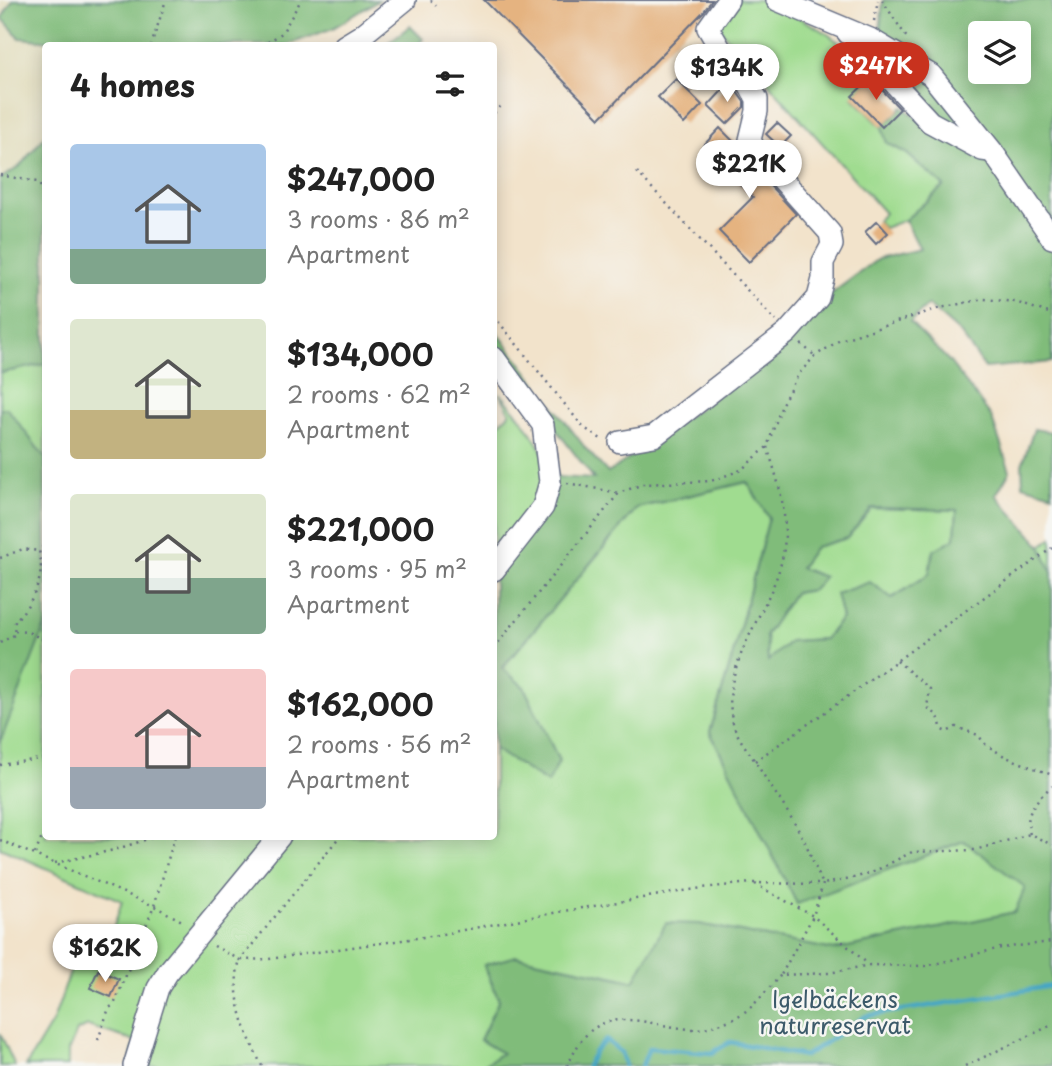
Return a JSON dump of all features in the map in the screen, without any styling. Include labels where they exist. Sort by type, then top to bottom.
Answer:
[{"type":"street","points":[[351,42],[405,0]]},
{"type":"street","points":[[620,442],[654,436],[787,333],[818,298],[823,279],[823,262],[832,246],[830,233],[754,148],[750,140],[757,99],[746,79],[725,57],[708,28],[728,0]]},
{"type":"street","points":[[777,0],[870,39],[931,75],[992,151],[1052,238]]},
{"type":"street","points":[[844,28],[930,122],[982,150],[992,151]]},
{"type":"street","points":[[497,362],[543,425],[550,482],[543,507],[497,566]]},
{"type":"street","points":[[134,1066],[158,988],[168,972],[277,840]]},
{"type":"path","points":[[152,42],[166,0]]},
{"type":"path","points":[[268,42],[282,33],[301,0]]},
{"type":"path","points":[[431,0],[436,6]]},
{"type":"path","points":[[882,0],[910,43]]},
{"type":"path","points":[[497,110],[501,106]]},
{"type":"path","points":[[637,172],[787,333]]},
{"type":"path","points":[[0,175],[37,182],[42,192]]},
{"type":"path","points":[[497,644],[619,493],[643,484],[688,483],[725,477],[741,470],[767,447],[791,386],[815,356],[840,340],[940,308],[984,299],[1015,302],[1052,314]]},
{"type":"path","points":[[497,320],[583,427],[608,442],[620,442]]},
{"type":"path","points":[[567,1066],[589,1032],[614,1021],[632,1020],[699,1029],[740,1016],[780,975],[813,916],[823,884],[799,831],[734,730],[730,709],[732,687],[739,663],[780,568],[784,547],[780,486],[767,447]]},
{"type":"path","points":[[550,482],[571,483],[619,493]]},
{"type":"path","points":[[0,558],[23,550],[38,551],[42,547]]},
{"type":"path","points":[[755,761],[1052,548]]},
{"type":"path","points":[[16,631],[15,621],[35,594],[42,563],[38,551]]},
{"type":"path","points":[[0,643],[16,631],[27,632],[42,639]]},
{"type":"path","points":[[898,661],[930,689],[927,707],[938,716],[942,730],[947,732],[956,727],[978,735],[986,745],[1006,757],[1052,775]]},
{"type":"path","points":[[0,765],[42,759]]},
{"type":"path","points":[[1030,834],[1027,824],[1030,811],[1036,800],[1052,786]]},
{"type":"path","points":[[0,840],[153,906],[182,921],[206,942],[240,960],[269,959],[438,935],[702,888],[752,883],[823,884],[871,873],[912,852],[975,850],[1030,834],[1052,845]]},
{"type":"path","points":[[35,854],[42,837]]},
{"type":"path","points":[[55,863],[114,850],[144,840]]},
{"type":"path","points":[[97,1040],[108,1007],[114,1004],[153,906],[174,840]]},
{"type":"path","points":[[262,1066],[249,1036],[236,986],[240,960],[338,840]]},
{"type":"path","points":[[752,883],[813,916],[870,965]]},
{"type":"path","points":[[780,975],[829,973],[870,965],[926,966],[1001,948],[1052,942]]},
{"type":"path","points":[[965,1066],[1052,1025]]},
{"type":"shaded area","points":[[0,0],[382,0],[332,30],[302,42],[42,42],[42,270],[0,301]]},
{"type":"green space","points":[[13,0],[379,0],[333,28],[295,42],[62,42],[20,38],[2,18]]},
{"type":"green space","points":[[738,0],[767,0],[822,30],[848,49],[873,76],[852,97],[882,127],[887,143],[906,153],[944,186],[905,220],[884,228],[877,221],[885,213],[716,25]]},
{"type":"green space","name":"Igelbäckens naturreservat","points":[[883,0],[1052,0],[1052,362],[985,368],[961,334],[928,305],[910,322],[949,361],[991,416],[1010,471],[996,495],[1041,546],[1052,573],[1052,1066],[482,1066],[502,1053],[480,1040],[499,1000],[484,965],[516,956],[634,981],[666,923],[699,924],[834,950],[1015,912],[1025,887],[964,841],[797,904],[710,732],[769,518],[747,482],[637,508],[502,668],[524,687],[559,761],[548,783],[497,751],[497,574],[558,477],[594,479],[497,353],[497,332],[587,450],[608,473],[726,389],[733,367],[878,259],[920,249],[905,220],[944,186],[906,153],[887,143],[882,127],[903,107],[950,145],[922,98],[921,77],[900,50],[880,31]],"holes":[[[872,508],[957,510],[955,538],[933,551],[929,574],[892,598],[870,582],[836,594],[842,618],[825,639],[790,641],[768,661],[766,635],[794,593],[813,590],[824,577],[800,568],[815,547],[847,538]]]},
{"type":"green space","points":[[410,26],[423,39],[420,42],[389,42]]},
{"type":"green space","points":[[42,140],[42,365],[0,373],[0,179],[19,167]]},
{"type":"green space","points":[[42,365],[42,454],[7,408],[0,409],[0,373]]},
{"type":"green space","points":[[500,393],[525,423],[558,477],[497,574],[497,426],[510,413]]},
{"type":"green space","points":[[7,408],[42,454],[42,633],[0,743],[0,409]]},
{"type":"green space","points":[[1034,429],[1052,432],[1052,494],[1023,485],[1022,465]]},
{"type":"green space","points":[[747,482],[769,518],[710,732],[730,771],[1052,538],[1052,887],[1015,912],[834,950],[699,924],[634,981],[516,956],[484,966],[499,1000],[480,1040],[502,1053],[482,1066],[129,1066],[135,1041],[88,1026],[77,1031],[68,1051],[68,1066],[26,1066],[53,1021],[77,953],[106,951],[122,901],[0,848],[0,520],[42,512],[42,840],[497,840],[497,751],[548,783],[559,761],[524,687],[502,668],[637,508]]},
{"type":"green space","points":[[871,508],[957,510],[955,538],[933,551],[930,574],[892,598],[837,594],[842,618],[824,639],[790,641],[768,662],[766,635],[794,593],[813,590],[823,577],[800,568],[815,547],[847,538]]},
{"type":"green space","points":[[0,1033],[15,1066],[0,1066]]},
{"type":"building","points":[[484,0],[712,0],[600,118]]},
{"type":"building","points":[[871,78],[900,109],[882,127],[852,96]]},
{"type":"building","points":[[676,79],[702,105],[684,124],[658,97]]},
{"type":"building","points":[[730,82],[744,102],[744,107],[727,124],[708,106]]},
{"type":"building","points":[[777,123],[791,136],[780,147],[766,134]]},
{"type":"building","points":[[720,128],[796,214],[749,262],[719,231],[753,197],[702,147]]},
{"type":"building","points":[[877,221],[888,233],[876,244],[865,232]]},
{"type":"building","points":[[98,970],[119,979],[111,997],[90,988]]},
{"type":"waterway","points":[[642,1066],[649,1048],[712,1053],[730,1042],[805,1056],[866,1016],[1052,986]]},
{"type":"waterway","points":[[587,1066],[595,1051],[606,1040],[621,1052],[625,1066]]}]
